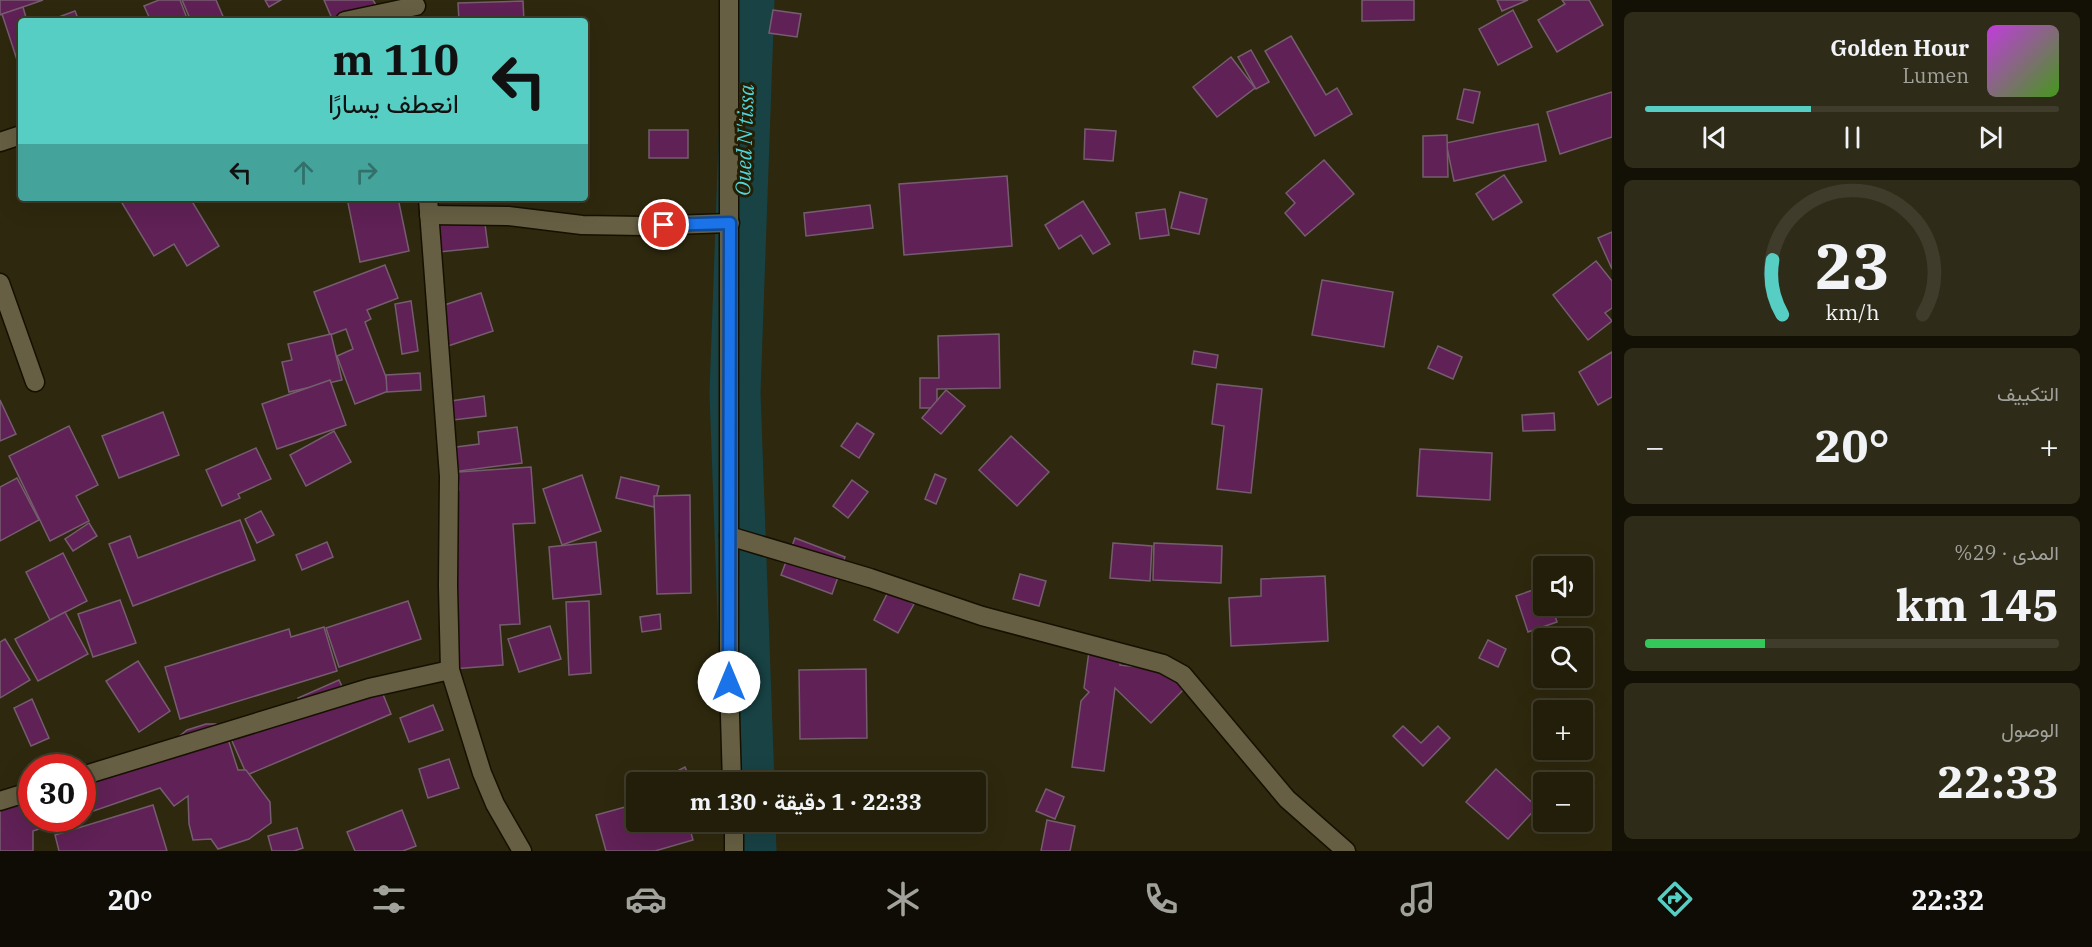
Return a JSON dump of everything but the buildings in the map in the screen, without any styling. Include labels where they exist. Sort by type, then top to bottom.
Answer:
[{"type":"street","points":[[729,0],[729,682],[732,772]]},
{"type":"street","points":[[362,18],[415,9]]},
{"type":"street","points":[[0,142],[18,136]]},
{"type":"street","points":[[522,851],[495,804],[482,773],[450,670],[449,476],[428,206],[592,225],[730,223]]},
{"type":"street","points":[[0,283],[35,382]]},
{"type":"street","points":[[729,536],[870,578],[982,616],[1121,652],[1173,669],[1183,675],[1287,800],[1346,851]]},
{"type":"street","points":[[96,772],[369,688],[450,670]]},
{"type":"street","points":[[0,801],[18,795]]},
{"type":"street","points":[[734,832],[735,851]]},
{"type":"waterway","name":"Oued N'tissa","points":[[749,0],[735,393],[749,772]]},
{"type":"waterway","name":"Oued N'tissa","points":[[750,832],[751,851]]},
{"type":"route","points":[[664,225],[730,223],[729,682]]}]
